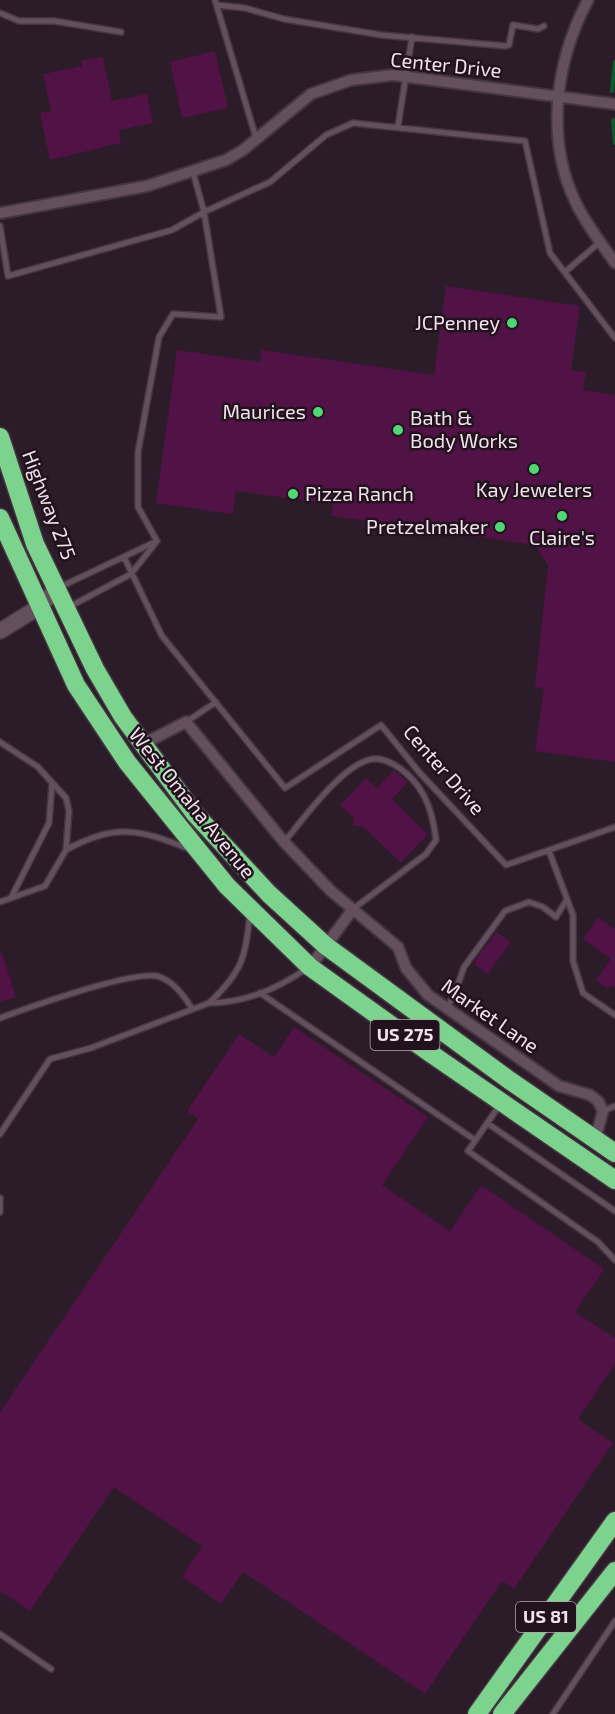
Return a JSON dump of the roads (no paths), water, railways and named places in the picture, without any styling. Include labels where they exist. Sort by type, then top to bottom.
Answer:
[{"type":"highway","name":"Highway 275","points":[[0,437],[35,544],[57,588]]},
{"type":"highway","name":"US 275","points":[[0,518],[39,607]]},
{"type":"highway","name":"West Omaha Avenue","points":[[57,588],[95,669],[143,744],[195,814],[289,914],[326,946],[615,1153]]},
{"type":"highway","name":"West Omaha Avenue","points":[[39,607],[76,685],[127,762],[198,853],[250,909],[310,967],[501,1103],[615,1180]]},
{"type":"highway","name":"US 81","points":[[477,1714],[615,1521]]},
{"type":"highway","name":"US 81","points":[[502,1714],[615,1571]]},
{"type":"street","points":[[588,0],[563,58],[559,96],[559,136],[564,173],[575,201],[615,263]]},
{"type":"street","name":"Center Drive","points":[[0,213],[147,186],[226,160],[311,94],[351,80],[393,75],[406,76],[615,104]]},
{"type":"street","points":[[0,631],[39,607],[57,588]]},
{"type":"street","points":[[39,607],[67,608]]},
{"type":"street","points":[[143,744],[186,722]]},
{"type":"street","name":"Market Lane","points":[[186,722],[284,842],[331,891],[399,947],[406,968],[428,995],[559,1086],[590,1095],[598,1101],[603,1111]]},
{"type":"street","points":[[310,967],[353,909]]},
{"type":"street","points":[[592,1137],[598,1129],[603,1111]]},
{"type":"lane","points":[[256,138],[216,3],[246,8],[284,19],[358,31],[506,46],[509,45],[513,26],[538,29],[544,26]]},
{"type":"lane","points":[[0,14],[20,21],[54,21],[121,32]]},
{"type":"lane","points":[[398,126],[412,37]]},
{"type":"lane","points":[[0,226],[8,276],[172,230],[204,212],[270,182],[326,135],[353,123],[525,141],[550,253],[615,338]]},
{"type":"lane","points":[[157,541],[138,507],[138,452],[159,337],[173,314],[220,317],[204,212],[192,172]]},
{"type":"lane","points":[[565,272],[600,242]]},
{"type":"lane","points":[[57,588],[157,541]]},
{"type":"lane","points":[[67,608],[131,574],[157,541]]},
{"type":"lane","points":[[124,556],[162,636],[216,702],[186,722]]},
{"type":"lane","name":"Center Drive","points":[[216,702],[285,788],[381,725],[419,772],[506,865],[615,827]]},
{"type":"lane","points":[[0,742],[38,767],[66,798],[69,811],[66,850],[45,886],[0,902]]},
{"type":"lane","points":[[284,842],[342,775],[363,761],[378,759],[395,764],[415,781],[433,814],[436,840],[426,855],[353,909]]},
{"type":"lane","points":[[11,898],[49,823],[52,785]]},
{"type":"lane","points":[[66,850],[90,836],[136,830],[198,853]]},
{"type":"lane","points":[[549,850],[566,902],[573,915],[573,961],[583,993],[615,1015]]},
{"type":"lane","points":[[446,1008],[454,996],[465,967],[505,911],[529,902],[543,907],[556,917],[566,902]]},
{"type":"lane","points":[[209,1003],[228,985],[241,965],[247,940],[250,909]]},
{"type":"lane","points":[[0,1134],[50,1059],[91,1048],[209,1003],[228,1003],[277,988],[310,967]]},
{"type":"lane","points":[[0,1018],[125,979],[149,974],[161,977],[178,990],[192,1009]]},
{"type":"lane","points":[[260,993],[475,1140]]},
{"type":"lane","points":[[501,1103],[468,1151],[598,1242],[615,1260]]},
{"type":"lane","points":[[603,1111],[615,1106]]},
{"type":"lane","points":[[487,1123],[615,1211]]},
{"type":"lane","points":[[0,1198],[0,1212]]},
{"type":"lane","points":[[553,1714],[615,1621]]},
{"type":"lane","points":[[0,1634],[51,1669]]},
{"type":"waterway","points":[[612,91],[615,62]]},
{"type":"waterway","points":[[613,120],[615,143]]},
{"type":"place","name":"JCPenney","points":[[512,323]]},
{"type":"place","name":"Maurices","points":[[318,412]]},
{"type":"place","name":"Bath & Body Works","points":[[398,430]]},
{"type":"place","name":"Kay Jewelers","points":[[534,469]]},
{"type":"place","name":"Pizza Ranch","points":[[293,494]]},
{"type":"place","name":"Claire's","points":[[562,516]]},
{"type":"place","name":"Pretzelmaker","points":[[500,527]]}]
